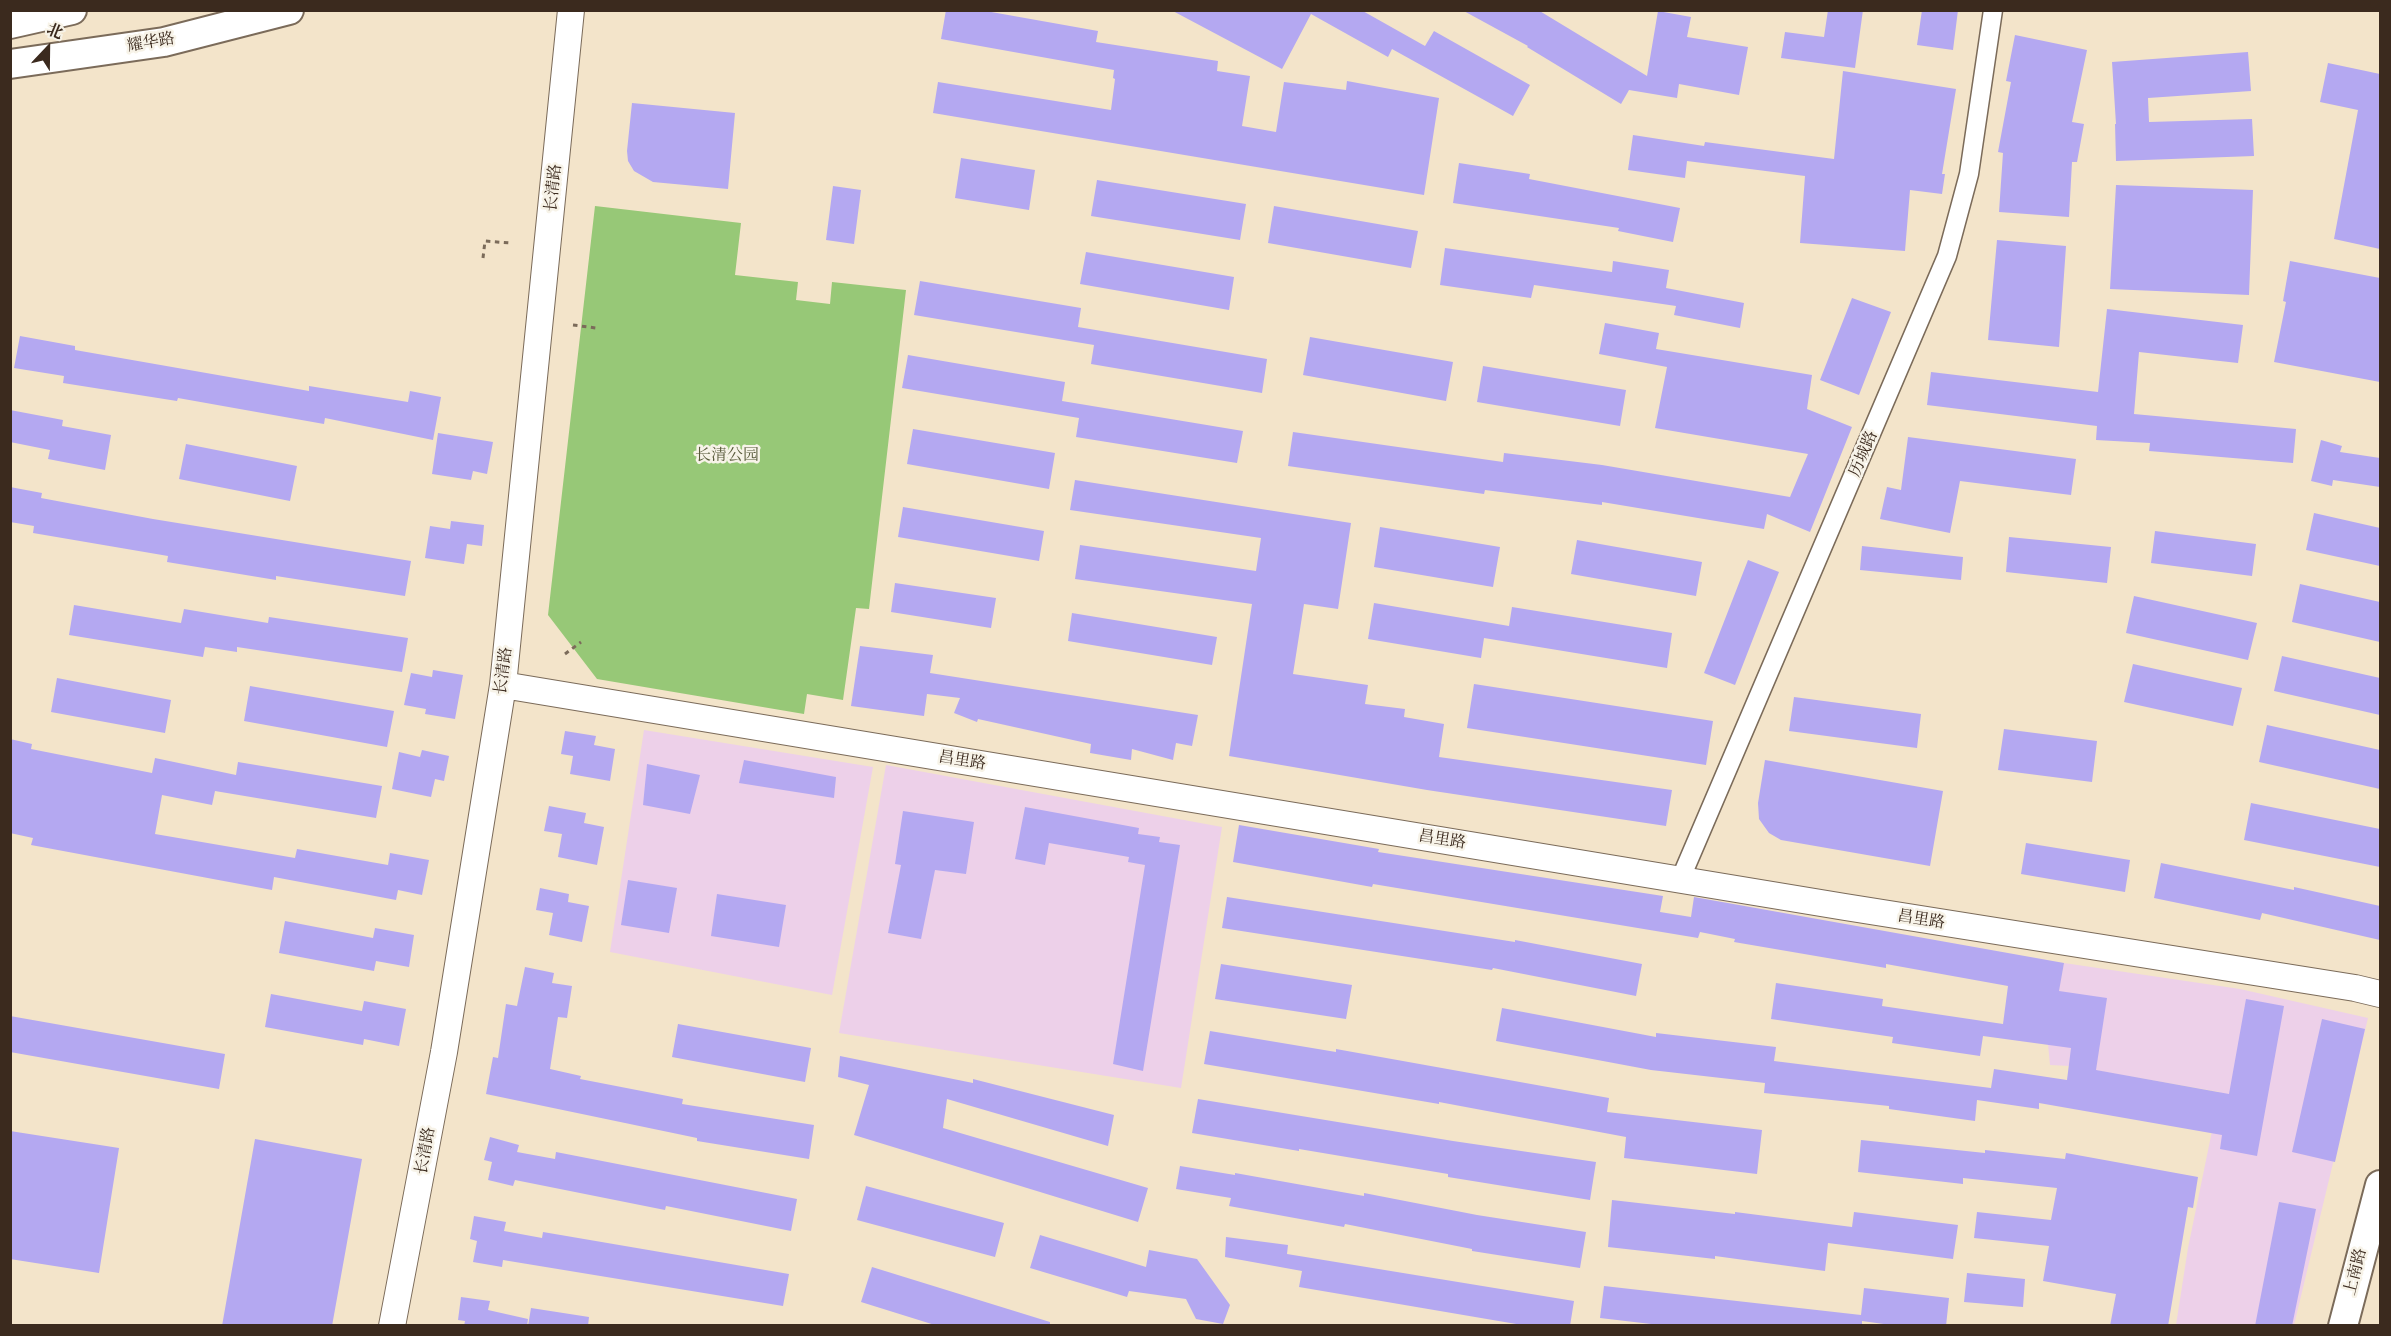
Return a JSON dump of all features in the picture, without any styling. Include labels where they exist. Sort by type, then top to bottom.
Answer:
[{"type":"main road","points":[[10,24],[72,10]]},
{"type":"main road","name":"耀华路","points":[[10,64],[164,42],[289,10]]},
{"type":"main road","name":"上南路","points":[[2343,1326],[2380,1185]]},
{"type":"street","name":"长清路","points":[[392,1326],[444,1052],[503,685],[571,10]]},
{"type":"street","name":"历城路","points":[[1680,880],[1947,256],[1969,174],[1993,10]]},
{"type":"street","name":"昌里路","points":[[503,685],[1680,880],[2355,988],[2380,994]]},
{"type":"path","points":[[483,258],[485,241],[510,243]]},
{"type":"path","points":[[573,326],[596,328]]},
{"type":"path","points":[[565,654],[581,642]]},
{"type":"shaded area","points":[[644,730],[873,767],[832,995],[610,952]]},
{"type":"shaded area","points":[[886,765],[1222,827],[1181,1088],[839,1033]]},
{"type":"shaded area","points":[[2064,963],[2240,989],[2368,1018],[2294,1325],[2176,1325],[2188,1248],[2220,1092],[2070,1066],[2050,1065],[2048,1044]]},
{"type":"green space","name":"长清公园","points":[[595,206],[741,223],[735,275],[798,282],[796,300],[830,304],[832,282],[906,290],[869,609],[856,608],[843,700],[807,694],[804,714],[597,679],[548,615]]},
{"type":"building","points":[[946,10],[980,10],[1098,31],[1096,42],[1218,61],[1217,71],[1250,76],[1242,126],[1276,132],[1284,82],[1346,90],[1347,81],[1439,98],[1424,195],[933,113],[938,82],[1111,110],[1115,79],[1113,78],[1114,70],[941,39]]},
{"type":"building","points":[[1171,10],[1361,10],[1425,46],[1434,31],[1530,85],[1513,116],[1392,49],[1388,57],[1311,14],[1282,69]]},
{"type":"building","points":[[1462,10],[1538,10],[1647,76],[1658,11],[1691,17],[1687,37],[1748,47],[1739,95],[1679,84],[1677,98],[1629,90],[1621,104],[1528,46]]},
{"type":"building","points":[[1828,10],[1863,10],[1855,68],[1781,58],[1785,32],[1824,37]]},
{"type":"building","points":[[1922,10],[1958,10],[1953,50],[1917,45]]},
{"type":"building","points":[[2015,35],[2087,50],[2072,122],[2084,124],[2077,162],[2072,162],[2069,217],[1999,212],[2003,153],[1998,152],[2011,82],[2006,81]]},
{"type":"building","points":[[2248,52],[2251,91],[2148,98],[2149,122],[2252,119],[2254,156],[2116,161],[2112,62]]},
{"type":"building","points":[[2328,63],[2380,74],[2380,249],[2334,239],[2358,110],[2320,102]]},
{"type":"building","points":[[1843,71],[1956,89],[1942,174],[1945,174],[1942,194],[1910,190],[1905,251],[1800,243],[1805,176],[1687,161],[1685,178],[1628,170],[1633,135],[1704,146],[1705,142],[1834,159]]},
{"type":"building","points":[[632,103],[735,113],[728,189],[653,182],[634,171],[628,161],[627,151]]},
{"type":"building","points":[[961,158],[1035,170],[1029,210],[955,198]]},
{"type":"building","points":[[1459,163],[1530,174],[1529,179],[1680,208],[1673,242],[1618,231],[1619,228],[1453,203]]},
{"type":"building","points":[[1097,180],[1246,204],[1240,240],[1091,216]]},
{"type":"building","points":[[2116,185],[2253,190],[2249,295],[2110,289]]},
{"type":"building","points":[[833,186],[861,190],[854,244],[826,240]]},
{"type":"building","points":[[1274,206],[1418,231],[1411,268],[1268,243]]},
{"type":"building","points":[[1997,240],[2066,246],[2059,347],[1988,340]]},
{"type":"building","points":[[1445,248],[1612,272],[1613,261],[1669,270],[1666,288],[1744,303],[1740,328],[1674,315],[1676,306],[1534,285],[1531,298],[1440,285]]},
{"type":"building","points":[[1086,252],[1234,277],[1229,310],[1080,284]]},
{"type":"building","points":[[2290,261],[2380,278],[2380,382],[2274,362],[2286,302],[2283,301]]},
{"type":"building","points":[[920,281],[1081,308],[1078,327],[1267,359],[1262,393],[1091,364],[1094,345],[914,315]]},
{"type":"building","points":[[1852,298],[1891,312],[1859,395],[1820,380]]},
{"type":"building","points":[[2107,309],[2243,325],[2238,363],[2139,352],[2134,414],[2296,429],[2293,463],[2149,451],[2150,443],[2096,440],[2097,426],[1927,405],[1931,372],[2098,392]]},
{"type":"building","points":[[1605,323],[1659,333],[1656,349],[1812,375],[1807,409],[1852,427],[1810,532],[1767,514],[1764,529],[1602,502],[1602,505],[1485,490],[1484,494],[1288,466],[1293,432],[1503,462],[1504,453],[1602,465],[1790,497],[1808,454],[1655,428],[1667,367],[1599,354]]},
{"type":"building","points":[[20,336],[75,346],[75,350],[309,391],[309,386],[408,402],[410,391],[441,397],[433,440],[325,418],[324,424],[178,398],[177,401],[63,383],[64,376],[14,368]]},
{"type":"building","points":[[1310,337],[1453,362],[1446,401],[1303,375]]},
{"type":"building","points":[[908,355],[1065,382],[1062,401],[1243,431],[1237,463],[1076,437],[1079,418],[902,388]]},
{"type":"building","points":[[1483,366],[1626,390],[1620,426],[1477,402]]},
{"type":"building","points":[[10,410],[63,420],[62,426],[111,435],[105,470],[48,459],[50,450],[10,442]]},
{"type":"building","points":[[913,429],[1055,453],[1049,489],[907,464]]},
{"type":"building","points":[[438,433],[493,442],[487,474],[473,471],[471,480],[432,474]]},
{"type":"building","points":[[1908,437],[2076,459],[2071,495],[1960,481],[1950,533],[1880,519],[1887,487],[1901,490]]},
{"type":"building","points":[[2321,440],[2342,446],[2340,452],[2380,458],[2380,487],[2333,480],[2332,486],[2311,481]]},
{"type":"building","points":[[186,444],[297,466],[290,501],[179,479]]},
{"type":"building","points":[[1075,480],[1351,523],[1338,609],[1304,604],[1293,674],[1368,685],[1365,704],[1405,709],[1404,717],[1444,724],[1439,757],[1672,790],[1666,826],[1427,790],[1229,756],[1252,604],[1075,579],[1080,545],[1256,571],[1261,538],[1070,510]]},
{"type":"building","points":[[10,487],[42,493],[41,498],[153,519],[411,561],[405,596],[276,576],[276,580],[167,562],[168,556],[33,533],[34,526],[10,522]]},
{"type":"building","points":[[903,507],[1044,531],[1039,561],[898,537]]},
{"type":"building","points":[[2314,513],[2380,528],[2380,566],[2306,550]]},
{"type":"building","points":[[451,521],[484,525],[482,546],[467,544],[464,564],[425,558],[430,526],[450,529]]},
{"type":"building","points":[[1380,527],[1500,547],[1493,587],[1374,567]]},
{"type":"building","points":[[2155,531],[2256,544],[2252,576],[2151,563]]},
{"type":"building","points":[[2009,537],[2111,547],[2107,583],[2006,572]]},
{"type":"building","points":[[1577,540],[1702,562],[1696,596],[1571,574]]},
{"type":"building","points":[[1862,546],[1963,557],[1961,580],[1860,570]]},
{"type":"building","points":[[1748,560],[1779,572],[1735,685],[1704,673]]},
{"type":"building","points":[[895,583],[996,598],[991,628],[891,612]]},
{"type":"building","points":[[2300,584],[2380,602],[2380,642],[2292,622]]},
{"type":"building","points":[[2134,596],[2257,623],[2248,660],[2126,633]]},
{"type":"building","points":[[1374,603],[1509,626],[1512,607],[1672,633],[1667,668],[1484,638],[1481,658],[1368,639]]},
{"type":"building","points":[[74,605],[181,623],[184,609],[268,623],[269,617],[408,638],[402,672],[237,647],[237,652],[205,647],[203,657],[69,635]]},
{"type":"building","points":[[1072,613],[1217,637],[1212,665],[1068,641]]},
{"type":"building","points":[[860,646],[933,655],[930,673],[1198,715],[1192,746],[1176,743],[1173,760],[1132,749],[1131,760],[1090,753],[1091,744],[978,719],[977,722],[954,713],[960,698],[927,694],[924,716],[851,706]]},
{"type":"building","points":[[2282,656],[2380,678],[2380,715],[2274,691]]},
{"type":"building","points":[[2133,664],[2242,688],[2233,726],[2124,702]]},
{"type":"building","points":[[433,670],[463,675],[455,719],[425,714],[426,709],[404,705],[411,673],[432,677]]},
{"type":"building","points":[[57,678],[171,700],[165,733],[51,712]]},
{"type":"building","points":[[1474,684],[1713,721],[1706,765],[1467,728]]},
{"type":"building","points":[[250,686],[394,711],[387,747],[244,721]]},
{"type":"building","points":[[1794,697],[1921,714],[1917,748],[1789,731]]},
{"type":"building","points":[[2267,725],[2380,750],[2380,789],[2259,762]]},
{"type":"building","points":[[2004,729],[2097,741],[2092,782],[1998,770]]},
{"type":"building","points":[[565,731],[596,736],[594,745],[615,749],[610,781],[570,774],[573,756],[561,754]]},
{"type":"building","points":[[10,739],[32,744],[31,749],[152,773],[155,758],[236,775],[238,762],[382,786],[376,818],[215,791],[212,805],[162,795],[155,834],[295,858],[297,849],[388,865],[390,853],[429,860],[422,895],[398,890],[396,900],[274,877],[272,890],[31,845],[33,838],[10,833]]},
{"type":"building","points":[[422,750],[449,756],[444,781],[435,779],[431,797],[392,789],[399,752],[420,757]]},
{"type":"building","points":[[744,760],[836,777],[834,798],[739,783]]},
{"type":"building","points":[[1765,760],[1943,791],[1930,866],[1781,840],[1769,833],[1759,819],[1758,803]]},
{"type":"building","points":[[647,764],[700,775],[690,814],[643,805]]},
{"type":"building","points":[[2251,803],[2380,829],[2380,867],[2244,840]]},
{"type":"building","points":[[549,806],[586,813],[584,823],[604,827],[597,865],[558,857],[562,834],[544,831]]},
{"type":"building","points":[[1025,807],[1139,828],[1138,834],[1160,837],[1159,842],[1180,845],[1143,1071],[1113,1064],[1145,865],[1128,862],[1129,857],[1049,843],[1045,865],[1015,859]]},
{"type":"building","points":[[903,811],[974,822],[966,874],[935,870],[921,939],[888,933],[901,865],[895,864]]},
{"type":"building","points":[[1239,825],[1379,849],[1378,852],[1663,896],[1660,912],[1691,917],[1694,897],[2064,963],[2059,991],[2107,998],[2096,1070],[2229,1094],[2246,999],[2284,1006],[2257,1156],[2220,1149],[2222,1135],[2039,1103],[2039,1109],[1977,1100],[1975,1121],[1889,1109],[1889,1106],[1764,1093],[1765,1083],[1651,1070],[1496,1041],[1502,1008],[1656,1037],[1656,1033],[1776,1047],[1774,1061],[1991,1088],[1994,1069],[2067,1080],[2071,1048],[1983,1036],[1980,1056],[1892,1043],[1893,1037],[1771,1019],[1776,983],[1883,999],[1882,1006],[2003,1024],[2008,986],[1886,964],[1886,968],[1734,942],[1735,939],[1700,932],[1698,938],[1373,884],[1372,887],[1233,862]]},
{"type":"building","points":[[2026,843],[2130,860],[2125,892],[2021,874]]},
{"type":"building","points":[[2161,863],[2294,890],[2294,887],[2380,906],[2380,940],[2262,913],[2260,920],[2154,898]]},
{"type":"building","points":[[628,880],[677,888],[669,933],[621,925]]},
{"type":"building","points":[[540,888],[569,894],[568,902],[589,906],[582,942],[549,935],[553,913],[536,910]]},
{"type":"building","points":[[717,894],[786,905],[779,947],[711,936]]},
{"type":"building","points":[[1227,897],[1515,942],[1515,940],[1642,964],[1636,996],[1493,968],[1492,970],[1222,928]]},
{"type":"building","points":[[285,921],[373,938],[375,928],[414,935],[409,967],[376,961],[374,971],[279,953]]},
{"type":"building","points":[[1221,964],[1352,985],[1346,1019],[1215,999]]},
{"type":"building","points":[[525,967],[554,973],[552,983],[572,986],[567,1018],[558,1017],[550,1069],[581,1076],[580,1079],[683,1099],[682,1104],[814,1125],[809,1159],[697,1141],[697,1138],[486,1094],[493,1057],[498,1058],[506,1004],[517,1006]]},
{"type":"building","points":[[271,994],[362,1011],[364,1001],[406,1009],[399,1046],[364,1039],[363,1045],[265,1027]]},
{"type":"building","points":[[10,1016],[225,1054],[219,1089],[10,1052]]},
{"type":"building","points":[[2322,1019],[2365,1029],[2335,1162],[2292,1152]]},
{"type":"building","points":[[678,1024],[811,1048],[805,1082],[672,1057]]},
{"type":"building","points":[[1210,1031],[1336,1052],[1336,1049],[1609,1098],[1607,1112],[1762,1130],[1757,1174],[1624,1158],[1626,1137],[1439,1102],[1439,1104],[1204,1064]]},
{"type":"building","points":[[840,1056],[973,1083],[973,1079],[1114,1115],[1108,1146],[947,1099],[943,1128],[1148,1188],[1138,1222],[854,1135],[869,1085],[838,1077]]},
{"type":"building","points":[[1198,1099],[1596,1162],[1590,1200],[1448,1177],[1448,1174],[1192,1133]]},
{"type":"building","points":[[10,1131],[119,1148],[99,1273],[10,1259]]},
{"type":"building","points":[[490,1137],[519,1145],[517,1152],[555,1159],[556,1152],[797,1199],[791,1231],[666,1206],[665,1210],[515,1180],[513,1186],[488,1180],[492,1162],[484,1160]]},
{"type":"building","points":[[255,1139],[362,1159],[332,1326],[222,1326]]},
{"type":"building","points":[[1861,1140],[2065,1159],[2066,1153],[2198,1177],[2193,1208],[2188,1207],[2168,1326],[2110,1326],[2116,1294],[2043,1281],[2049,1246],[1974,1238],[1977,1212],[2051,1220],[2057,1188],[1963,1178],[1963,1184],[1858,1172]]},
{"type":"building","points":[[1180,1166],[1235,1175],[1235,1173],[1364,1196],[1364,1193],[1477,1215],[1586,1232],[1580,1268],[1472,1251],[1472,1249],[1345,1224],[1344,1227],[1229,1206],[1231,1198],[1176,1189]]},
{"type":"building","points":[[866,1186],[1004,1223],[995,1257],[857,1220]]},
{"type":"building","points":[[1612,1200],[1735,1214],[1735,1212],[1852,1227],[1854,1212],[1958,1225],[1953,1259],[1828,1243],[1825,1271],[1715,1256],[1715,1259],[1608,1247]]},
{"type":"building","points":[[2279,1202],[2316,1209],[2292,1326],[2255,1326]]},
{"type":"building","points":[[474,1216],[506,1222],[504,1231],[542,1238],[543,1232],[789,1274],[783,1306],[503,1260],[502,1267],[473,1262],[477,1241],[470,1239]]},
{"type":"building","points":[[1040,1235],[1146,1267],[1149,1250],[1197,1259],[1230,1305],[1223,1324],[1196,1319],[1186,1299],[1129,1291],[1127,1297],[1030,1268]]},
{"type":"building","points":[[1226,1237],[1288,1245],[1287,1254],[1574,1301],[1570,1326],[1528,1326],[1299,1287],[1302,1271],[1225,1257]]},
{"type":"building","points":[[872,1267],[1050,1322],[1050,1326],[938,1326],[861,1302]]},
{"type":"building","points":[[1967,1273],[2025,1279],[2023,1307],[1964,1302]]},
{"type":"building","points":[[1604,1286],[1861,1315],[1864,1288],[1949,1298],[1946,1326],[1898,1326],[1862,1321],[1862,1326],[1668,1326],[1600,1318]]},
{"type":"building","points":[[461,1297],[490,1301],[488,1310],[528,1319],[527,1326],[464,1326],[465,1321],[458,1320]]},
{"type":"building","points":[[531,1308],[589,1317],[588,1326],[528,1326]]}]
